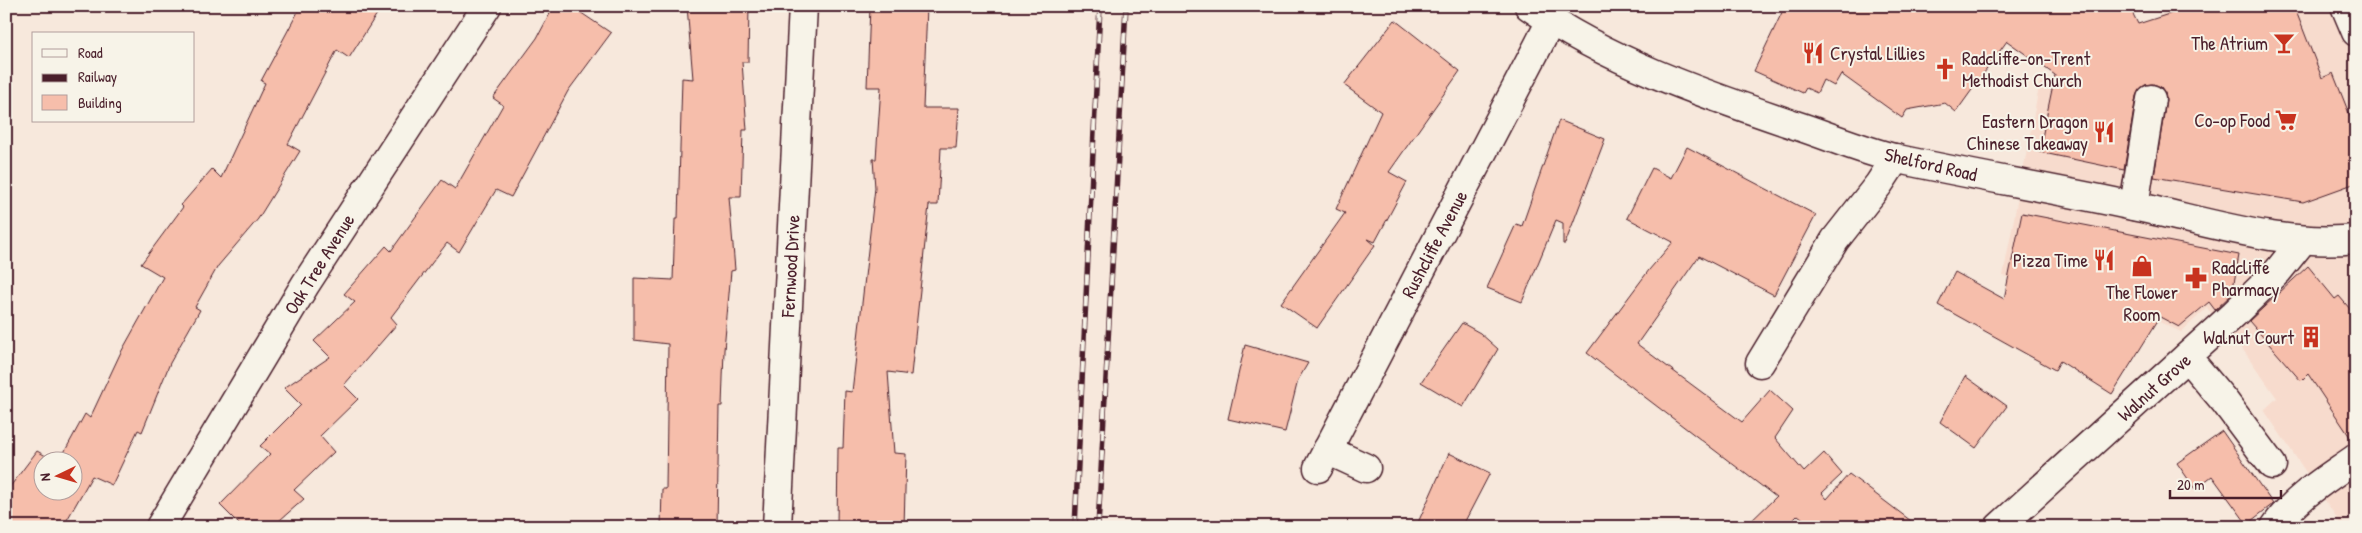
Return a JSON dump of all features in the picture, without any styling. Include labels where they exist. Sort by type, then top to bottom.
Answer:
[{"type":"street","name":"Oak Tree Avenue","points":[[160,527],[305,285],[487,6]]},
{"type":"street","name":"Fernwood Drive","points":[[777,527],[803,6]]},
{"type":"street","points":[[2345,6],[2356,32]]},
{"type":"street","name":"Shelford Road","points":[[1540,14],[1642,68],[1709,96],[1896,158],[2134,206],[2257,234],[2303,240],[2356,239]]},
{"type":"street","name":"Rushcliffe Avenue","points":[[1366,468],[1322,459],[1540,14]]},
{"type":"street","points":[[2134,206],[2151,100]]},
{"type":"street","points":[[1760,362],[1835,240],[1879,184],[1896,158]]},
{"type":"street","name":"Walnut Grove","points":[[2000,527],[2187,357],[2278,271],[2303,240]]},
{"type":"street","points":[[2187,357],[2225,402],[2272,465]]},
{"type":"street","points":[[2275,527],[2281,518],[2318,486],[2356,458]]},
{"type":"shaded area","points":[[2173,6],[2356,6],[2356,513],[2341,524],[2264,410],[2277,398],[2244,351],[2207,308],[2181,332],[2102,295],[2003,276],[2040,82],[2078,91],[2106,54]]},
{"type":"building","points":[[301,6],[382,6],[349,58],[337,50],[288,144],[300,151],[258,219],[218,266],[195,307],[200,310],[170,363],[142,432],[138,430],[112,485],[92,476],[82,494],[82,450],[65,450],[85,414],[90,418],[120,354],[163,277],[141,264],[183,207],[181,205],[212,169],[221,178],[265,83],[261,81]]},
{"type":"building","points":[[554,6],[571,6],[611,33],[568,91],[511,197],[496,190],[459,252],[447,243],[391,317],[397,324],[344,385],[358,399],[320,436],[334,452],[294,490],[304,499],[272,527],[242,527],[220,505],[270,454],[260,446],[301,405],[284,388],[330,357],[314,341],[355,302],[344,294],[386,246],[391,251],[442,180],[455,189],[503,105],[493,98],[537,38]]},
{"type":"building","points":[[687,6],[749,6],[748,62],[742,62],[747,130],[743,130],[741,197],[729,197],[735,270],[731,271],[724,350],[722,406],[719,406],[717,527],[661,527],[662,489],[666,489],[668,344],[634,340],[634,278],[673,280],[675,219],[678,219],[682,78],[693,79]]},
{"type":"building","points":[[870,6],[927,6],[923,108],[959,108],[956,148],[941,148],[938,205],[929,205],[911,375],[888,372],[894,453],[906,454],[904,527],[837,527],[838,448],[843,448],[845,391],[852,392],[875,188],[873,159],[876,159],[881,87],[867,87]]},
{"type":"building","points":[[1785,6],[2129,6],[2138,24],[2194,6],[2294,6],[2322,78],[2333,73],[2356,131],[2356,183],[2303,202],[2154,177],[2166,101],[2165,93],[2161,87],[2153,84],[2145,85],[2136,96],[2124,170],[2039,152],[2055,75],[2007,41],[1956,112],[1945,103],[1907,110],[1902,118],[1841,74],[1834,86],[1823,80],[1817,93],[1806,88],[1803,93],[1754,71]]},
{"type":"building","points":[[1395,20],[1460,71],[1389,172],[1407,182],[1375,242],[1368,239],[1375,245],[1317,328],[1281,303],[1345,213],[1336,209],[1381,112],[1344,85]]},
{"type":"building","points":[[1559,120],[1605,139],[1565,244],[1563,244],[1563,223],[1556,220],[1522,302],[1487,288],[1516,224],[1522,226]]},
{"type":"building","points":[[1687,147],[1816,215],[1774,295],[1699,256],[1637,344],[1742,422],[1770,390],[1793,411],[1775,438],[1804,472],[1824,453],[1842,474],[1822,493],[1827,499],[1849,474],[1919,527],[1803,527],[1807,522],[1798,515],[1786,527],[1745,527],[1776,497],[1587,353],[1649,270],[1673,242],[1627,218],[1652,168],[1671,178]]},
{"type":"building","points":[[2022,213],[2239,255],[2232,294],[2215,310],[2209,302],[2179,327],[2160,317],[2112,394],[2060,361],[2055,370],[1938,305],[1955,272],[2004,299]]},
{"type":"building","points":[[2308,266],[2335,299],[2339,296],[2356,316],[2356,443],[2354,443],[2308,374],[2301,381],[2249,321]]},
{"type":"building","points":[[1462,323],[1480,333],[1498,349],[1463,407],[1421,382]]},
{"type":"building","points":[[1245,345],[1308,363],[1298,380],[1285,432],[1228,419]]},
{"type":"building","points":[[1965,376],[2007,406],[1976,448],[1940,422]]},
{"type":"building","points":[[2222,431],[2273,504],[2247,524],[2212,476],[2195,489],[2177,463]]},
{"type":"building","points":[[1449,453],[1490,473],[1462,527],[1416,527]]},
{"type":"building","points":[[32,458],[32,500],[78,500],[63,527],[6,527],[6,492]]},
{"type":"railway","points":[[1075,527],[1100,6]]},
{"type":"railway","points":[[1098,527],[1126,6]]},
{"type":"place","name":"The Atrium","points":[[2284,43]]},
{"type":"place","name":"Crystal Lillies","points":[[1813,53]]},
{"type":"place","name":"Radcliffe-on-Trent Methodist Church","points":[[1945,69]]},
{"type":"place","name":"Co-op Food","points":[[2286,120]]},
{"type":"place","name":"Eastern Dragon Chinese Takeaway","points":[[2104,132]]},
{"type":"place","name":"Pizza Time","points":[[2104,260]]},
{"type":"place","name":"The Flower Room","points":[[2142,266]]},
{"type":"place","name":"Radcliffe Pharmacy","points":[[2196,278]]},
{"type":"place","name":"Walnut Court","points":[[2311,337]]}]
